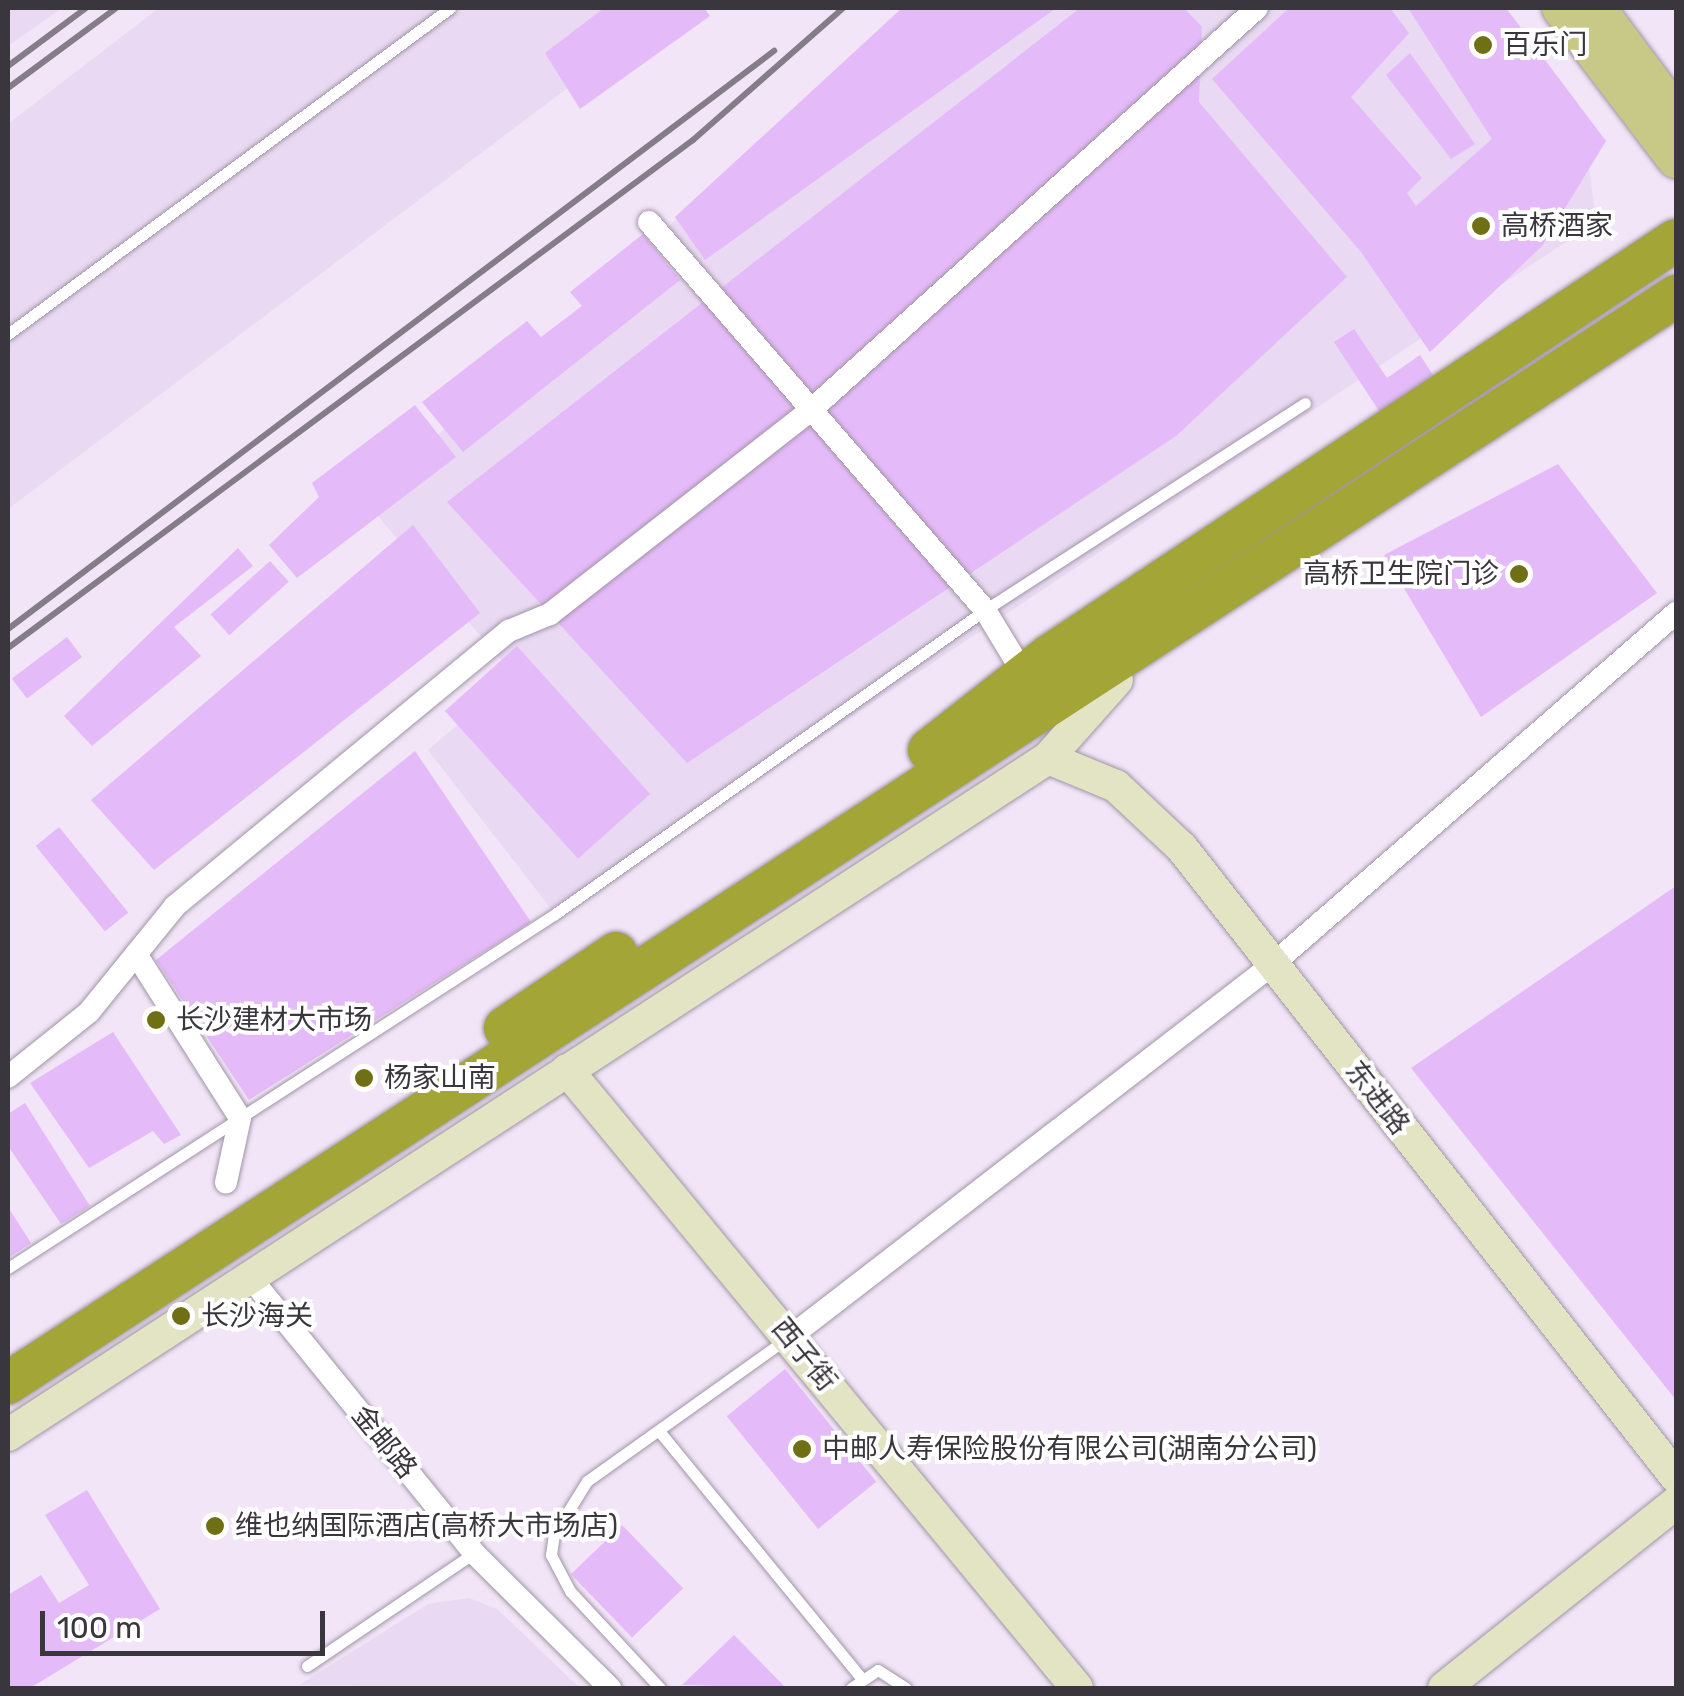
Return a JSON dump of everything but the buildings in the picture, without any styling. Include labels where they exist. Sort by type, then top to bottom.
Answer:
[{"type":"highway","points":[[8,1383],[936,762],[1676,240]]},
{"type":"highway","points":[[1052,682],[1676,272]]},
{"type":"highway","points":[[1052,682],[1676,296]]},
{"type":"highway","points":[[8,1355],[936,762],[1117,680],[1676,318]]},
{"type":"main road","points":[[1561,8],[1676,159]]},
{"type":"main road","points":[[1596,8],[1676,115]]},
{"type":"street","points":[[8,1077],[89,1012],[175,906],[509,630],[550,614],[811,410],[1256,8]]},
{"type":"street","points":[[649,222],[984,610],[1052,682]]},
{"type":"street","points":[[790,1337],[1272,965],[1676,613]]},
{"type":"street","points":[[8,1436],[1048,758],[1117,680]]},
{"type":"street","name":"东进路","points":[[1048,758],[1116,786],[1182,848],[1676,1476]]},
{"type":"street","points":[[136,954],[240,1118],[226,1182]]},
{"type":"street","name":"西子街","points":[[567,1070],[1078,1688]]},
{"type":"street","name":"金邮路","points":[[249,1276],[474,1552],[610,1688]]},
{"type":"street","points":[[1444,1688],[1676,1502]]},
{"type":"lane","points":[[8,334],[450,8]]},
{"type":"lane","points":[[8,1268],[555,914],[984,610],[1305,403]]},
{"type":"lane","points":[[660,1688],[597,1624],[551,1556],[574,1493],[790,1337]]},
{"type":"lane","points":[[659,1431],[860,1677]]},
{"type":"lane","points":[[307,1666],[474,1552]]},
{"type":"lane","points":[[851,1688],[860,1677],[888,1672],[906,1688]]},
{"type":"shaded area","points":[[8,8],[62,8],[8,46]]},
{"type":"shaded area","points":[[159,8],[674,8],[8,509],[8,124]]},
{"type":"shaded area","points":[[911,8],[1486,8],[1585,134],[1596,222],[555,914],[428,750],[515,676],[365,501]]},
{"type":"shaded area","points":[[469,1598],[497,1609],[580,1688],[299,1685],[428,1604]]},
{"type":"railway","points":[[8,66],[86,8]]},
{"type":"railway","points":[[8,88],[116,8]]},
{"type":"railway","points":[[8,648],[693,140],[843,8]]},
{"type":"railway","points":[[8,629],[774,51]]},
{"type":"place","name":"百乐门","points":[[1483,45]]},
{"type":"place","name":"高桥酒家","points":[[1481,226]]},
{"type":"place","name":"高桥卫生院门诊","points":[[1519,574]]},
{"type":"place","name":"长沙建材大市场","points":[[156,1020]]},
{"type":"place","name":"杨家山南","points":[[364,1078]]},
{"type":"place","name":"长沙海关","points":[[181,1316]]},
{"type":"place","name":"中邮人寿保险股份有限公司(湖南分公司)","points":[[802,1449]]},
{"type":"place","name":"维也纳国际酒店(高桥大市场店)","points":[[215,1526]]}]
